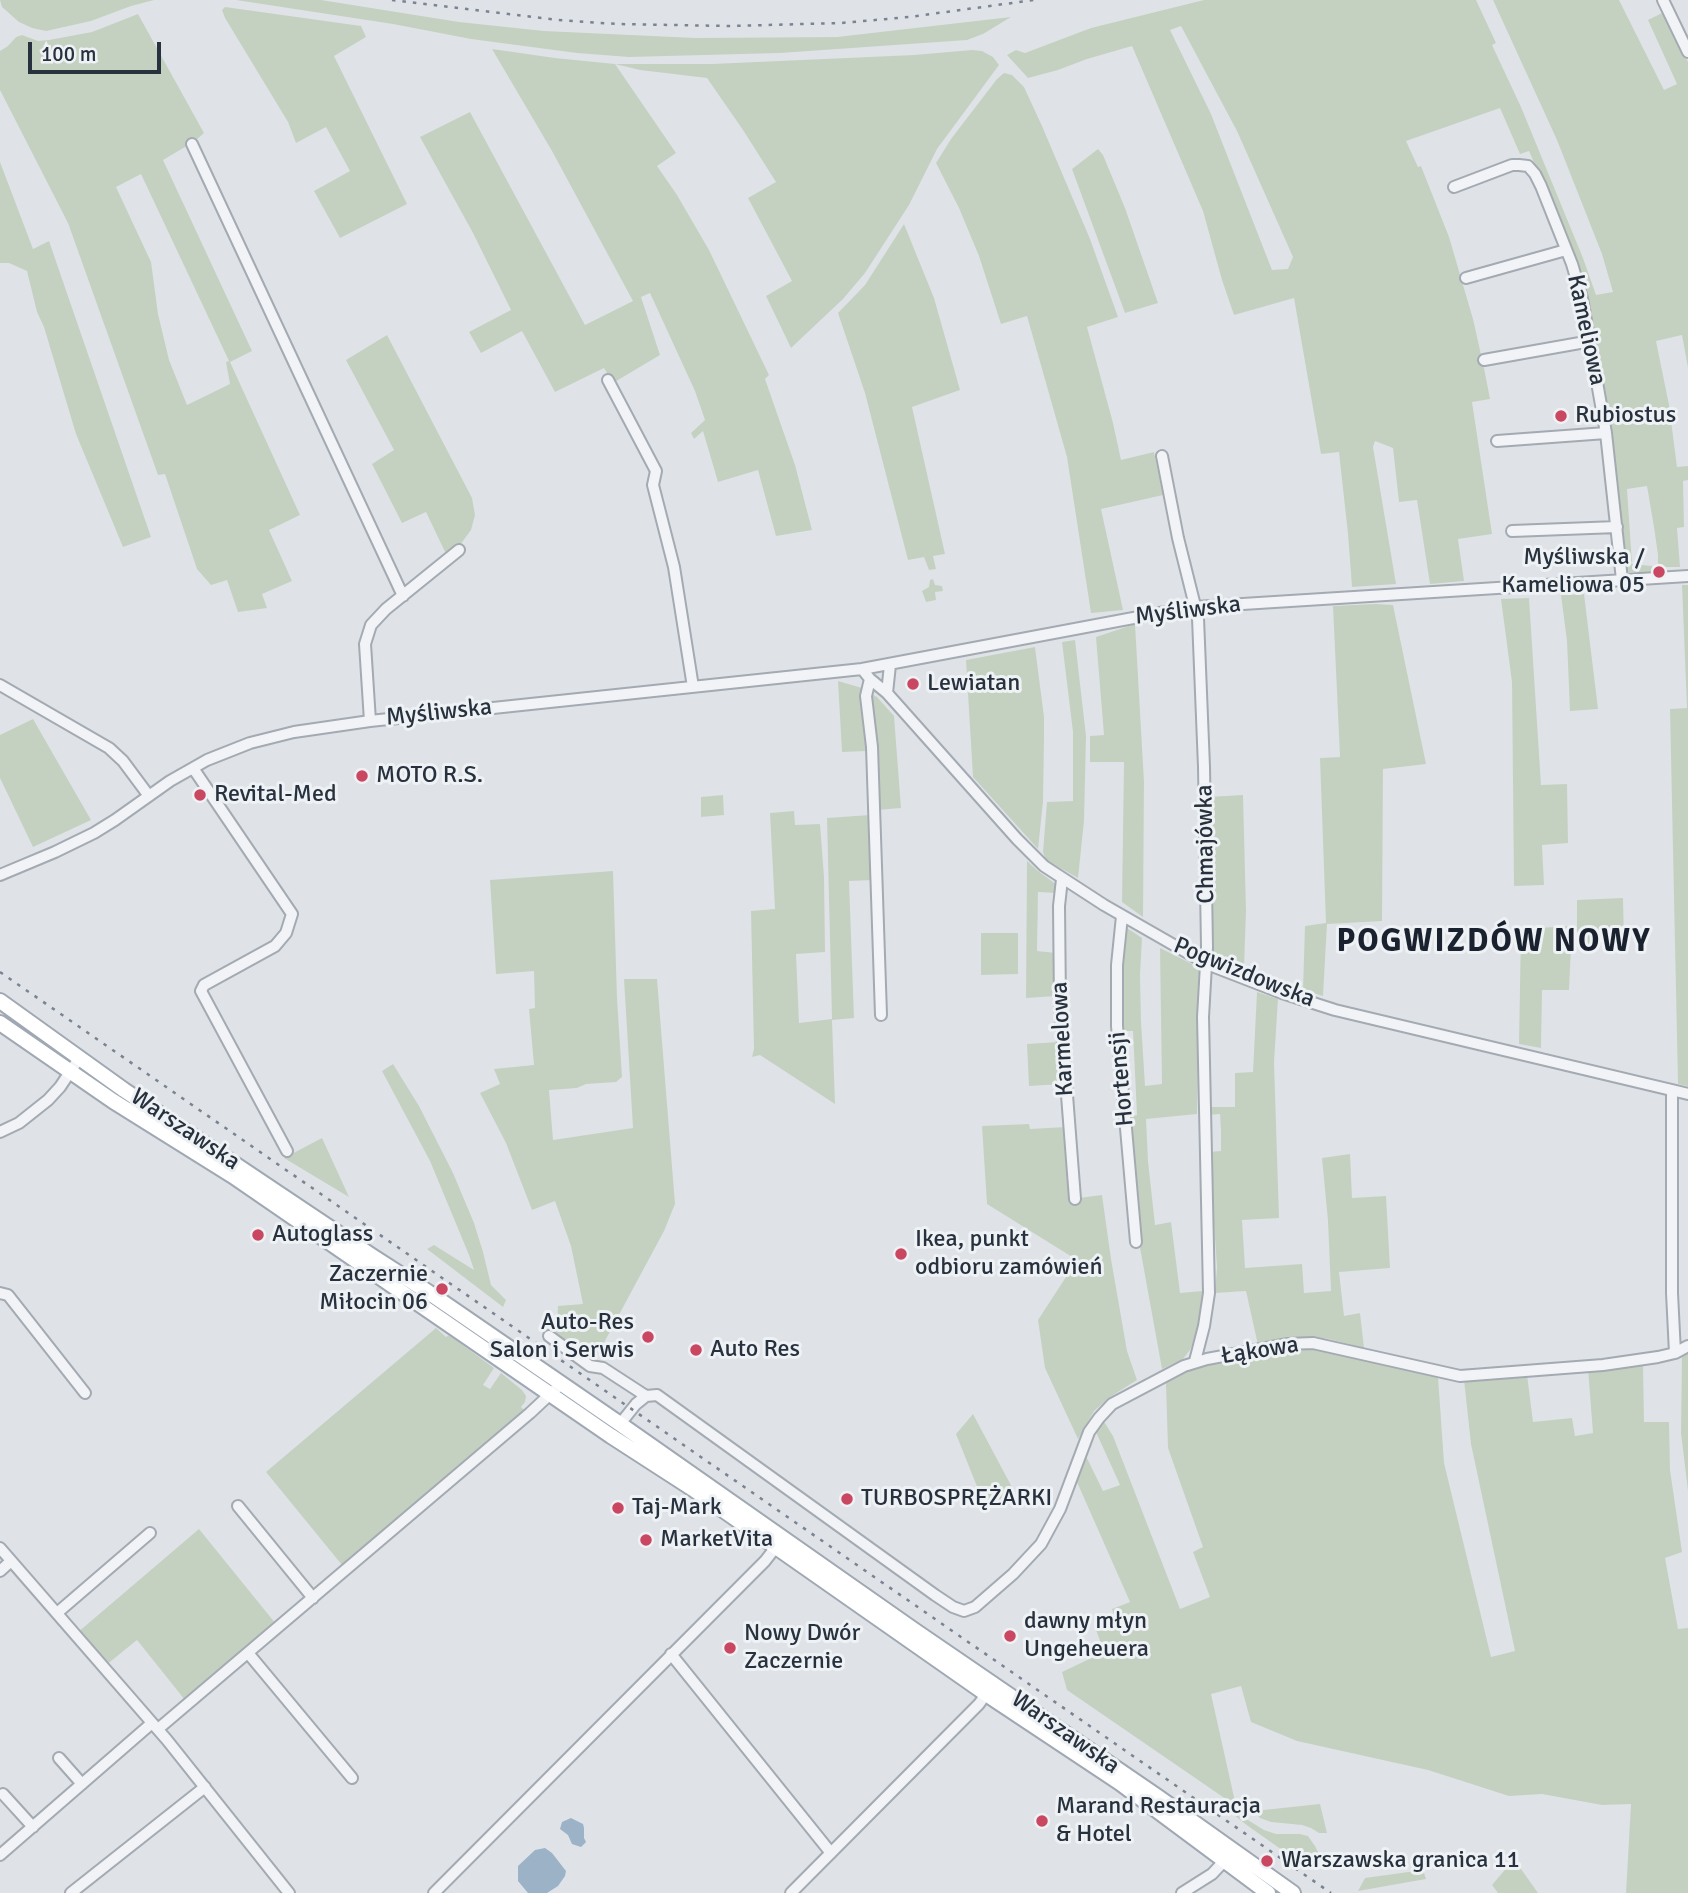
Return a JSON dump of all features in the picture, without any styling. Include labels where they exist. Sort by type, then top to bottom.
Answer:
[{"type":"main road","name":"Warszawska","points":[[0,1001],[79,1058],[428,1292],[556,1389]]},
{"type":"main road","name":"Warszawska","points":[[0,1023],[113,1101],[233,1176],[356,1261],[556,1389]]},
{"type":"main road","points":[[556,1389],[620,1424],[779,1542],[932,1649]]},
{"type":"main road","points":[[556,1389],[694,1489],[779,1542]]},
{"type":"main road","name":"Warszawska","points":[[932,1649],[986,1694],[1229,1856],[1293,1893]]},
{"type":"main road","name":"Warszawska","points":[[932,1649],[1229,1856],[1268,1893]]},
{"type":"street","points":[[1663,0],[1688,52]]},
{"type":"street","points":[[192,144],[403,596]]},
{"type":"street","name":"Kameliowa","points":[[1454,187],[1513,165],[1528,166],[1541,186],[1578,284],[1591,341],[1606,433],[1622,580]]},
{"type":"street","points":[[1466,278],[1566,250]]},
{"type":"street","points":[[1484,360],[1591,341]]},
{"type":"street","points":[[608,380],[656,471],[653,485],[674,567],[693,687]]},
{"type":"street","points":[[1497,441],[1606,433]]},
{"type":"street","name":"Chmajówka","points":[[1162,456],[1178,538],[1198,618],[1205,767],[1207,964],[1203,1017],[1209,1293],[1195,1362]]},
{"type":"street","points":[[1512,531],[1617,527]]},
{"type":"street","points":[[370,721],[365,645],[370,625],[459,550]]},
{"type":"street","name":"Myśliwska","points":[[0,874],[77,842],[192,768],[230,750],[303,730],[862,669],[1195,607],[1688,576]]},
{"type":"street","points":[[887,693],[890,665]]},
{"type":"street","name":"Pogwizdowska","points":[[862,669],[887,693],[1035,858],[1062,879],[1122,916],[1207,964],[1326,1007],[1688,1094]]},
{"type":"street","points":[[870,679],[866,696],[872,747],[881,1015]]},
{"type":"street","points":[[0,685],[109,748],[123,761],[149,796]]},
{"type":"street","points":[[192,768],[292,914],[286,933],[275,946],[204,985],[201,991],[287,1151]]},
{"type":"street","name":"Karmelowa","points":[[1062,879],[1059,906],[1060,1004],[1075,1199]]},
{"type":"street","name":"Hortensji","points":[[1122,916],[1116,965],[1117,1026],[1136,1242]]},
{"type":"street","points":[[0,1132],[36,1111],[60,1087],[79,1058]]},
{"type":"street","points":[[1672,1090],[1672,1279],[1675,1353]]},
{"type":"street","points":[[0,1293],[8,1295],[85,1393]]},
{"type":"street","points":[[549,1336],[590,1366],[604,1368],[646,1396],[620,1424]]},
{"type":"street","name":"Łąkowa","points":[[646,1396],[657,1395],[935,1595],[964,1611],[975,1607],[1013,1574],[1041,1544],[1060,1509],[1088,1432],[1099,1418],[1112,1404],[1184,1366],[1288,1344],[1313,1343],[1460,1376],[1603,1365],[1658,1357],[1688,1346]]},
{"type":"street","points":[[0,1855],[82,1784],[248,1653],[556,1389]]},
{"type":"street","points":[[238,1506],[313,1598]]},
{"type":"street","points":[[57,1613],[150,1533]]},
{"type":"street","points":[[434,1893],[765,1560],[779,1542]]},
{"type":"street","points":[[0,1548],[155,1726],[289,1893]]},
{"type":"street","points":[[0,1571],[11,1562]]},
{"type":"street","points":[[248,1653],[352,1778]]},
{"type":"street","points":[[671,1654],[831,1853]]},
{"type":"street","points":[[791,1893],[986,1694]]},
{"type":"street","points":[[59,1758],[82,1784]]},
{"type":"street","points":[[71,1893],[205,1787]]},
{"type":"street","points":[[4,1794],[33,1827]]},
{"type":"street","points":[[1182,1893],[1212,1874],[1229,1856]]},
{"type":"green space","points":[[0,0],[154,0],[91,21],[46,31],[19,22],[2,7]]},
{"type":"green space","points":[[236,0],[321,0],[459,22],[544,31],[696,38],[837,37],[1011,17],[967,40],[780,53],[629,57],[471,39]]},
{"type":"green space","points":[[1204,0],[1476,0],[1496,43],[1492,45],[1521,107],[1596,295],[1613,292],[1602,254],[1557,140],[1493,0],[1619,0],[1664,90],[1677,84],[1648,20],[1664,12],[1688,62],[1688,368],[1682,335],[1656,341],[1669,405],[1677,467],[1688,466],[1688,480],[1683,481],[1684,527],[1677,528],[1680,567],[1658,567],[1647,486],[1627,489],[1632,564],[1652,566],[1651,572],[1627,572],[1607,410],[1585,294],[1529,151],[1520,154],[1500,108],[1406,141],[1418,167],[1421,166],[1449,237],[1484,368],[1490,399],[1472,402],[1492,534],[1458,539],[1464,581],[1430,584],[1417,500],[1399,502],[1393,448],[1375,441],[1373,447],[1396,584],[1352,587],[1339,452],[1321,454],[1294,298],[1234,315],[1203,211],[1132,46],[1028,78],[1007,55],[1016,50],[1025,53],[1091,28]],"holes":[[[1181,26],[1237,131],[1293,257],[1288,269],[1272,270],[1211,114],[1170,30]]]},
{"type":"green space","points":[[225,7],[361,26],[366,37],[334,56],[407,204],[340,238],[314,191],[350,171],[326,127],[296,143],[288,122],[225,18],[222,10]]},
{"type":"green space","points":[[138,14],[204,133],[163,160],[252,351],[230,362],[300,515],[269,530],[292,581],[262,594],[267,608],[238,612],[227,580],[211,585],[197,569],[165,474],[158,475],[68,223],[0,90],[0,51],[16,37],[22,35],[38,41],[92,32]],"holes":[[[141,174],[229,361],[226,362],[230,384],[187,405],[169,360],[158,314],[151,262],[116,187]]]},
{"type":"green space","points":[[492,49],[615,64],[676,153],[657,166],[709,250],[769,375],[765,379],[795,465],[812,530],[776,536],[758,470],[718,482],[703,431],[694,439],[691,433],[705,420],[695,391],[650,293],[641,297],[660,355],[613,383],[604,368],[555,392],[522,331],[481,353],[469,332],[511,310],[473,233],[420,137],[470,112],[585,325],[633,301],[552,151]]},
{"type":"green space","points":[[972,50],[982,51],[993,57],[999,65],[937,149],[909,205],[865,273],[843,299],[791,348],[766,296],[792,281],[748,198],[776,182],[707,78],[640,70],[615,64],[712,64]]},
{"type":"green space","points":[[1004,73],[1012,75],[1024,87],[1090,239],[1118,317],[1087,327],[1121,460],[1154,452],[1163,495],[1101,509],[1123,610],[1091,613],[1067,457],[1027,316],[1001,324],[979,256],[936,163],[951,139]]},
{"type":"green space","points":[[1098,149],[1125,208],[1158,303],[1125,313],[1072,169]]},
{"type":"green space","points":[[0,162],[33,249],[49,241],[151,537],[123,547],[76,434],[44,327],[37,312],[27,271],[9,263],[0,263]]},
{"type":"green space","points":[[904,224],[934,298],[960,390],[912,407],[945,554],[933,556],[936,569],[929,570],[924,557],[908,560],[865,393],[838,313],[865,285]]},
{"type":"green space","points":[[387,335],[472,498],[475,515],[471,530],[457,549],[447,556],[426,512],[402,523],[372,464],[394,450],[346,360]]},
{"type":"green space","points":[[933,579],[935,585],[942,586],[943,591],[935,592],[936,600],[926,602],[922,591],[929,587],[930,580]]},
{"type":"green space","points":[[1682,585],[1688,585],[1688,1086],[1678,1084],[1670,709],[1687,708]]},
{"type":"green space","points":[[1584,594],[1598,709],[1570,711],[1567,641],[1561,595]]},
{"type":"green space","points":[[1529,598],[1541,785],[1567,784],[1568,843],[1542,845],[1544,885],[1514,886],[1512,682],[1501,599]]},
{"type":"green space","points":[[1393,605],[1426,764],[1383,769],[1382,921],[1327,924],[1323,996],[1303,990],[1305,926],[1326,923],[1320,758],[1340,757],[1333,606]]},
{"type":"green space","points":[[1135,624],[1144,782],[1143,917],[1122,902],[1124,762],[1090,762],[1090,736],[1104,735],[1096,637]]},
{"type":"green space","points":[[1075,640],[1086,736],[1084,821],[1078,878],[1046,860],[1043,852],[1047,802],[1073,801],[1073,732],[1062,642]]},
{"type":"green space","points":[[1035,647],[1044,717],[1043,802],[1038,849],[973,777],[966,660]]},
{"type":"green space","points":[[838,681],[862,688],[867,751],[842,752]]},
{"type":"green space","points":[[870,693],[894,716],[901,808],[877,810]]},
{"type":"green space","points":[[33,719],[91,820],[33,847],[0,778],[0,735]]},
{"type":"green space","points":[[723,795],[724,815],[701,817],[701,797]]},
{"type":"green space","points":[[1243,795],[1246,911],[1244,967],[1214,954],[1210,935],[1208,797]]},
{"type":"green space","points":[[794,811],[795,825],[820,824],[824,877],[825,952],[796,954],[799,1023],[832,1019],[827,818],[870,815],[873,880],[849,881],[854,1018],[832,1020],[835,1104],[760,1055],[752,1057],[751,911],[775,909],[770,813]]},
{"type":"green space","points":[[1027,861],[1057,885],[1056,893],[1038,892],[1037,951],[1056,953],[1056,996],[1026,998]]},
{"type":"green space","points":[[613,871],[622,1077],[616,1082],[549,1090],[553,1140],[633,1128],[624,979],[657,979],[675,1204],[664,1231],[592,1365],[554,1335],[557,1329],[558,1306],[583,1304],[571,1246],[555,1201],[532,1210],[506,1143],[480,1093],[500,1084],[494,1069],[534,1065],[529,1009],[535,1008],[534,971],[496,974],[490,880]]},
{"type":"green space","points":[[1623,898],[1624,943],[1577,944],[1577,900]]},
{"type":"green space","points":[[1124,926],[1142,938],[1140,975],[1145,1086],[1162,1084],[1160,948],[1202,969],[1199,989],[1197,1114],[1146,1119],[1155,1225],[1171,1222],[1180,1293],[1202,1291],[1203,1306],[1190,1350],[1183,1359],[1162,1369],[1139,1242],[1128,1117],[1137,1115],[1133,1031],[1123,1031],[1120,984]]},
{"type":"green space","points":[[1572,926],[1569,990],[1542,990],[1541,1048],[1519,1044],[1521,929]]},
{"type":"green space","points":[[981,933],[1018,933],[1018,974],[981,975]]},
{"type":"green space","points":[[1257,992],[1278,999],[1274,1062],[1279,1218],[1242,1220],[1245,1268],[1302,1264],[1304,1293],[1331,1291],[1322,1158],[1350,1154],[1352,1198],[1386,1196],[1390,1268],[1339,1272],[1344,1316],[1360,1313],[1364,1348],[1310,1337],[1258,1345],[1246,1291],[1215,1293],[1217,1267],[1209,1152],[1221,1151],[1221,1131],[1220,1114],[1208,1115],[1208,1107],[1235,1107],[1235,1073],[1253,1072]]},
{"type":"green space","points":[[1059,1042],[1062,1084],[1029,1086],[1027,1044]]},
{"type":"green space","points":[[393,1064],[419,1106],[453,1173],[474,1223],[491,1285],[506,1300],[503,1307],[427,1249],[434,1245],[474,1270],[430,1161],[382,1071]]},
{"type":"green space","points":[[1029,1124],[1030,1129],[1066,1127],[1079,1198],[1102,1195],[1127,1351],[1137,1380],[1094,1411],[1078,1439],[1045,1368],[1038,1320],[1077,1260],[987,1204],[982,1126]]},
{"type":"green space","points":[[322,1138],[349,1197],[284,1158]]},
{"type":"green space","points":[[436,1328],[494,1368],[483,1385],[490,1389],[501,1373],[522,1390],[526,1396],[521,1407],[525,1411],[345,1566],[342,1565],[266,1472]]},
{"type":"green space","points":[[1295,1347],[1328,1349],[1438,1377],[1444,1463],[1491,1657],[1515,1651],[1471,1444],[1464,1380],[1527,1375],[1533,1422],[1572,1418],[1575,1436],[1593,1433],[1588,1369],[1643,1364],[1644,1422],[1669,1422],[1670,1470],[1682,1552],[1665,1558],[1678,1629],[1688,1628],[1688,1893],[1626,1893],[1631,1804],[1602,1805],[1542,1794],[1509,1796],[1428,1770],[1297,1741],[1251,1722],[1241,1686],[1211,1694],[1236,1806],[1067,1690],[1062,1672],[1104,1652],[1095,1627],[1115,1618],[1112,1609],[1130,1602],[1077,1482],[1085,1454],[1103,1491],[1120,1485],[1096,1432],[1103,1420],[1113,1436],[1180,1609],[1210,1597],[1193,1552],[1203,1547],[1168,1448],[1166,1383],[1191,1368],[1238,1363]]},
{"type":"green space","points":[[1688,1350],[1688,1491],[1681,1433],[1682,1353]]},
{"type":"green space","points":[[973,1414],[1014,1491],[986,1509],[956,1434]]},
{"type":"green space","points":[[199,1529],[276,1624],[185,1700],[137,1640],[105,1666],[77,1633]]},
{"type":"green space","points":[[1211,1797],[1264,1830],[1276,1834],[1308,1836],[1318,1852],[1317,1860],[1309,1869]]},
{"type":"green space","points":[[1320,1804],[1327,1833],[1319,1833],[1302,1825],[1271,1822],[1260,1818],[1254,1811]]},
{"type":"green space","points":[[1514,1859],[1538,1893],[1498,1893],[1492,1885]]},
{"type":"green space","points":[[1423,1870],[1426,1879],[1358,1891],[1365,1878]]},
{"type":"water","points":[[571,1818],[583,1824],[586,1842],[581,1847],[572,1844],[568,1835],[560,1829],[562,1822]]},
{"type":"water","points":[[545,1848],[566,1871],[565,1876],[558,1886],[547,1893],[528,1893],[518,1881],[518,1866],[535,1850]]},
{"type":"railway","points":[[392,0],[558,20],[730,26],[841,23],[1034,0]]},
{"type":"railway","points":[[0,972],[1331,1893]]},
{"type":"place","name":"Rubiostus","points":[[1561,416]]},
{"type":"place","name":"Myśliwska / Kameliowa 05","points":[[1659,572]]},
{"type":"place","name":"Lewiatan","points":[[913,684]]},
{"type":"place","name":"MOTO R.S.","points":[[362,776]]},
{"type":"place","name":"Revital-Med","points":[[200,795]]},
{"type":"place","name":"Autoglass","points":[[258,1235]]},
{"type":"place","name":"Ikea, punkt odbioru zamówień","points":[[901,1254]]},
{"type":"place","name":"Zaczernie Miłocin 06","points":[[442,1289]]},
{"type":"place","name":"Auto-Res Salon i Serwis","points":[[648,1337]]},
{"type":"place","name":"Auto Res","points":[[696,1350]]},
{"type":"place","name":"TURBOSPRĘŻARKI","points":[[847,1499]]},
{"type":"place","name":"Taj-Mark","points":[[618,1508]]},
{"type":"place","name":"MarketVita","points":[[646,1540]]},
{"type":"place","name":"dawny młyn Ungeheuera","points":[[1010,1636]]},
{"type":"place","name":"Nowy Dwór Zaczernie","points":[[730,1648]]},
{"type":"place","name":"Marand Restauracja & Hotel","points":[[1042,1821]]},
{"type":"place","name":"Warszawska granica 11","points":[[1267,1861]]},
{"type":"district","name":"POGWIZDÓW NOWY","points":[[1494,943]]}]
